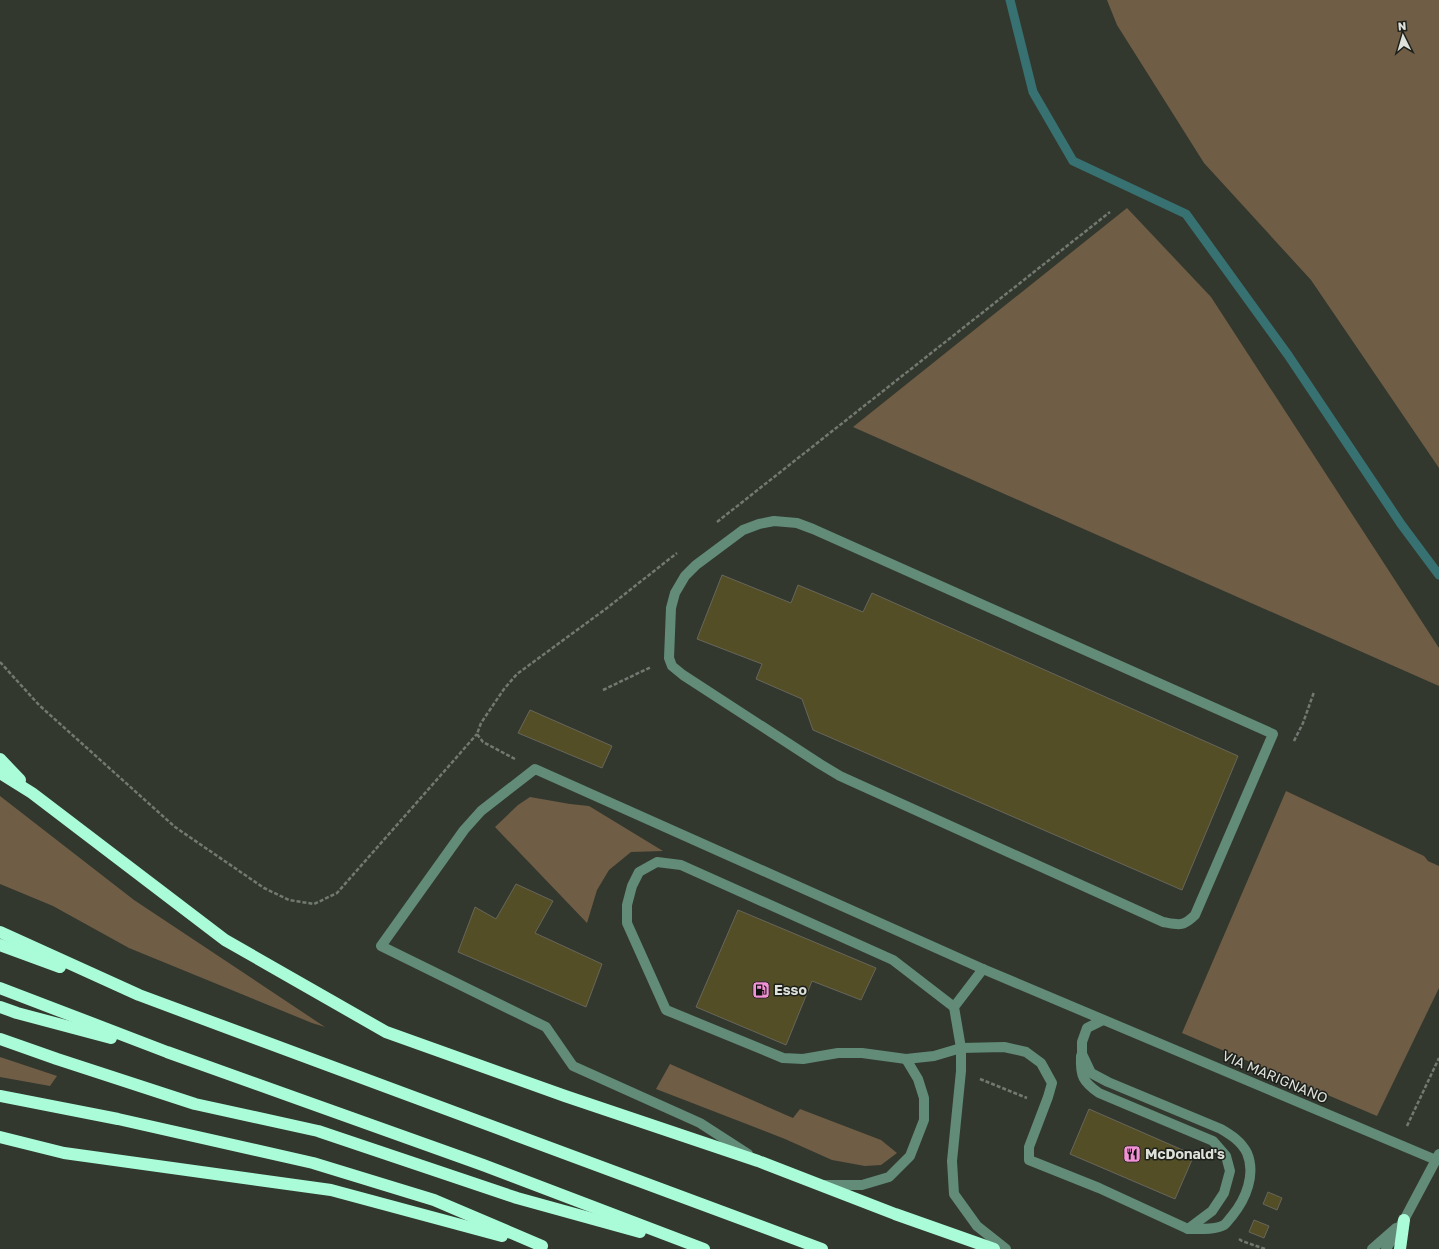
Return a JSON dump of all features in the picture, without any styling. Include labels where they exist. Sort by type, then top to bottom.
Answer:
[{"type":"highway","points":[[0,759],[32,793]]},
{"type":"highway","points":[[0,773],[32,793],[225,940],[386,1032],[565,1096],[758,1161],[895,1214],[994,1249]]},
{"type":"highway","points":[[0,932],[139,995],[822,1249]]},
{"type":"highway","points":[[0,945],[172,1007]]},
{"type":"highway","points":[[0,988],[166,1052],[483,1165],[704,1249]]},
{"type":"highway","points":[[0,1007],[17,1013],[166,1052]]},
{"type":"highway","points":[[0,1038],[57,1059],[195,1104],[318,1131],[517,1198],[700,1249]]},
{"type":"highway","points":[[0,1096],[118,1119],[313,1163],[434,1200],[546,1248]]},
{"type":"highway","points":[[0,1138],[64,1152],[331,1190],[546,1248]]},
{"type":"highway","points":[[1400,1249],[1404,1220]]},
{"type":"street","points":[[767,522],[790,522],[805,525],[1273,734],[1200,906],[1188,923],[1177,925],[1163,922],[840,776],[683,675],[672,666],[669,658],[671,608],[675,593],[685,576],[696,565],[743,530],[767,522]]},
{"type":"street","points":[[535,769],[481,811],[464,830],[381,946],[546,1027],[572,1066],[700,1123],[758,1161]]},
{"type":"street","name":"VIA MARIGNANO","points":[[535,769],[984,969],[1398,1144],[1438,1157],[1404,1220],[1386,1249]]},
{"type":"street","points":[[1006,1249],[977,1226],[954,1194],[952,1161],[961,1071],[961,1048],[954,1007],[893,960],[682,865],[657,862],[639,872],[632,886],[627,905],[627,923],[666,1010],[783,1058],[803,1059],[838,1053],[862,1053],[906,1059],[934,1056],[961,1048],[1004,1047],[1026,1052],[1041,1063],[1052,1083],[1029,1147],[1029,1160],[1099,1188],[1188,1229],[1204,1230],[1225,1225],[1240,1206],[1248,1190],[1250,1172],[1247,1154],[1238,1140],[1221,1128],[1108,1082],[1091,1073],[1082,1054]]},
{"type":"street","points":[[954,1007],[984,969]]},
{"type":"street","points":[[1103,1020],[1088,1028],[1082,1042],[1080,1068],[1086,1084],[1099,1093],[1213,1141],[1226,1156],[1230,1171],[1224,1193],[1212,1211],[1188,1229]]},
{"type":"street","points":[[821,1185],[862,1185],[889,1177],[910,1156],[924,1120],[924,1098],[918,1079],[906,1059]]},
{"type":"street","name":"VIA MARIGNANO","points":[[1372,1249],[1404,1220]]},
{"type":"path","points":[[713,525],[1110,212]]},
{"type":"path","points":[[0,662],[40,706],[174,827],[264,888],[289,900],[314,904],[337,893],[478,734],[481,723],[504,689],[517,674],[607,608],[682,549]]},
{"type":"path","points":[[603,690],[669,658]]},
{"type":"path","points":[[478,734],[480,739],[488,746],[535,769]]},
{"type":"path","points":[[1398,1144],[1439,1058]]},
{"type":"path","points":[[961,1071],[1045,1106]]},
{"type":"path","points":[[1225,1225],[1242,1241],[1265,1249]]},
{"type":"shaded area","points":[[1107,0],[1439,0],[1439,468],[1311,280],[1204,163],[1117,25]]},
{"type":"shaded area","points":[[1127,208],[1211,297],[1439,648],[1439,686],[853,427]]},
{"type":"shaded area","points":[[1286,791],[1424,856],[1428,861],[1439,866],[1439,988],[1377,1116],[1182,1033]]},
{"type":"shaded area","points":[[0,796],[134,900],[325,1027],[129,948],[53,906],[0,884]]},
{"type":"shaded area","points":[[530,797],[589,806],[663,851],[631,852],[609,870],[597,890],[587,923],[495,827],[518,805]]},
{"type":"shaded area","points":[[0,1057],[57,1076],[50,1086],[0,1077]]},
{"type":"shaded area","points":[[670,1064],[793,1118],[800,1109],[881,1140],[897,1153],[881,1165],[865,1166],[832,1160],[785,1139],[656,1089]]},
{"type":"building","points":[[722,575],[791,603],[798,585],[863,612],[872,593],[1238,756],[1182,890],[813,730],[802,699],[756,679],[762,664],[697,639]]},
{"type":"building","points":[[530,710],[612,746],[602,768],[518,733]]},
{"type":"building","points":[[516,884],[553,901],[535,933],[602,964],[586,1007],[458,952],[475,907],[496,919]]},
{"type":"building","points":[[738,910],[876,968],[861,1000],[812,981],[786,1045],[696,1007]]},
{"type":"building","name":"McDonald's","points":[[1089,1109],[1194,1155],[1175,1199],[1070,1154]]},
{"type":"building","points":[[1268,1192],[1282,1198],[1277,1210],[1263,1204]]},
{"type":"building","points":[[1254,1220],[1269,1226],[1264,1238],[1249,1232]]},
{"type":"waterway","points":[[1010,0],[1033,92],[1073,161],[1186,214],[1288,355],[1401,524],[1439,575]]},
{"type":"place","name":"Esso","points":[[761,990]]},
{"type":"place","name":"McDonald's","points":[[1132,1154]]}]
